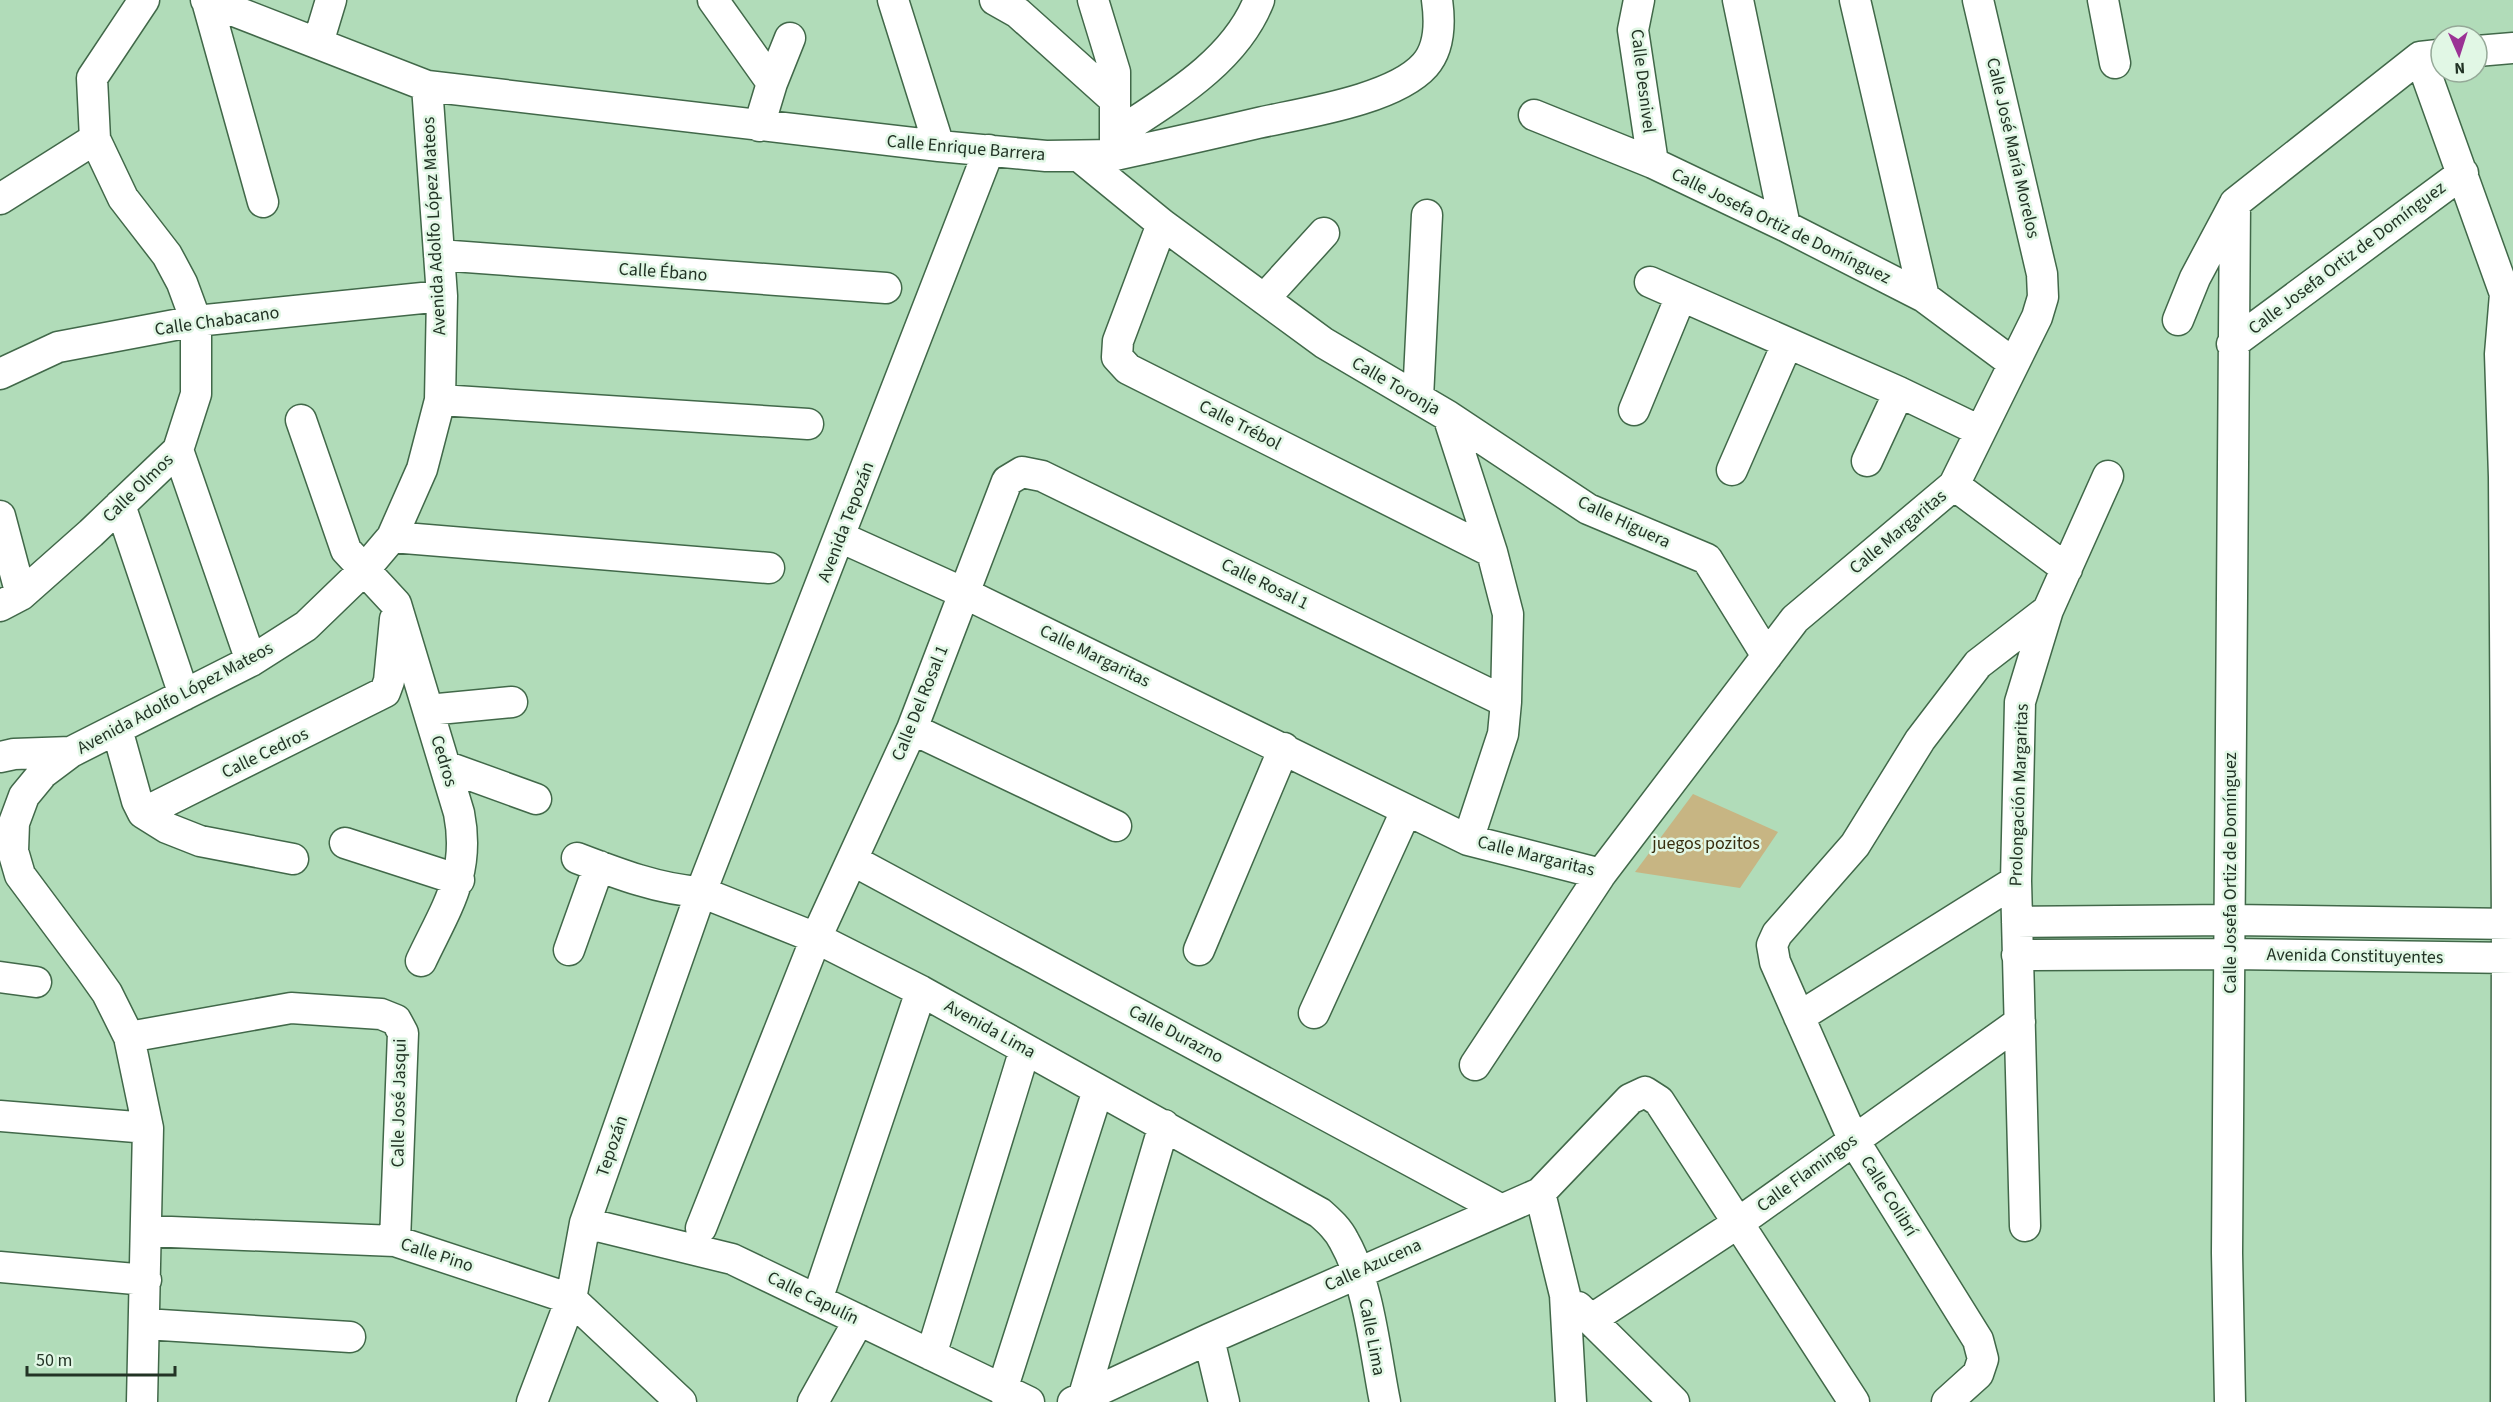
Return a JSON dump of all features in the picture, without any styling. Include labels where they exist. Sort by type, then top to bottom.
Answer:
[{"type":"street","points":[[0,199],[95,139],[92,78],[144,0]]},
{"type":"street","points":[[207,0],[427,86]]},
{"type":"street","points":[[207,0],[263,202]]},
{"type":"street","points":[[318,43],[332,0]]},
{"type":"street","points":[[713,0],[772,83]]},
{"type":"street","points":[[893,0],[939,147]]},
{"type":"street","points":[[995,0],[1018,13],[1115,100]]},
{"type":"street","points":[[1093,0],[1115,72],[1115,145]]},
{"type":"street","points":[[1115,145],[1210,66],[1246,25],[1259,0]]},
{"type":"street","name":"Calle Enrique Barrera","points":[[427,86],[939,147],[1080,157],[1115,145],[1345,103],[1406,81],[1426,64],[1437,44],[1439,13],[1437,0]]},
{"type":"street","name":"Calle Desnivel","points":[[1639,0],[1633,30],[1653,163]]},
{"type":"street","points":[[1738,0],[1785,226]]},
{"type":"street","points":[[1855,0],[1924,297]]},
{"type":"street","name":"Calle José María Morelos","points":[[1978,0],[2042,274],[2043,297]]},
{"type":"street","points":[[2103,0],[2115,63]]},
{"type":"street","points":[[759,126],[772,83],[790,38]]},
{"type":"street","points":[[2489,50],[2513,48]]},
{"type":"street","points":[[2178,320],[2194,279],[2235,203],[2429,58]]},
{"type":"street","points":[[2439,84],[2463,173],[2509,287],[2504,489],[2510,924],[2506,1402]]},
{"type":"street","name":"Avenida Adolfo López Mateos","points":[[142,1402],[148,1128],[129,1037],[107,993],[20,875],[13,851],[14,823],[24,796],[44,773],[71,752],[251,661],[306,626],[364,570],[392,537],[422,469],[440,399],[442,296],[427,86]]},
{"type":"street","name":"Calle Josefa Ortiz de Domínguez","points":[[1534,115],[1653,163],[1785,226],[1924,297],[2013,363]]},
{"type":"street","name":"Calle Olmos","points":[[10,601],[120,505],[178,450],[196,394],[196,321],[182,283],[166,255],[123,198],[95,139]]},
{"type":"street","name":"Avenida Tepozán","points":[[701,892],[989,150]]},
{"type":"street","name":"Calle Toronja","points":[[1080,157],[1162,224],[1323,343],[1448,416],[1492,552],[1508,614],[1503,734],[1467,840]]},
{"type":"street","name":"Calle Josefa Ortiz de Domínguez","points":[[2232,344],[2463,173]]},
{"type":"street","name":"Calle Josefa Ortiz de Domínguez","points":[[2230,1402],[2227,1253],[2232,344],[2235,203]]},
{"type":"street","points":[[1418,398],[1427,215]]},
{"type":"street","name":"Calle Trébol","points":[[1162,224],[1118,340],[1117,357],[1128,369],[1492,552]]},
{"type":"street","points":[[1264,299],[1324,233]]},
{"type":"street","name":"Calle Ébano","points":[[440,255],[886,288]]},
{"type":"street","points":[[1650,282],[1899,392],[1980,431]]},
{"type":"street","name":"Calle Chabacano","points":[[0,374],[58,347],[196,321],[442,296]]},
{"type":"street","points":[[1634,410],[1681,297]]},
{"type":"street","name":"Calle Margaritas","points":[[840,537],[964,593],[1284,748],[1467,840],[1601,874],[1795,619],[1954,485],[2037,317],[2043,297]]},
{"type":"street","points":[[1732,471],[1787,344]]},
{"type":"street","points":[[1867,461],[1899,392]]},
{"type":"street","points":[[440,399],[808,424]]},
{"type":"street","name":"Calle Higuera","points":[[1448,416],[1588,509],[1707,559],[1767,656]]},
{"type":"street","name":"Cedros","points":[[301,420],[346,550],[396,604],[445,766],[464,839],[459,880],[421,960]]},
{"type":"street","points":[[178,450],[251,661]]},
{"type":"street","name":"Calle Del Rosal 1","points":[[701,1228],[816,938],[912,729],[1006,481],[1022,472]]},
{"type":"street","name":"Calle Rosal 1","points":[[1022,472],[1042,476],[1506,702]]},
{"type":"street","name":"Prolongación Margaritas","points":[[2025,1226],[2016,881],[2020,702],[2048,610],[2109,476]]},
{"type":"street","points":[[1954,485],[2067,569]]},
{"type":"street","points":[[120,505],[184,695]]},
{"type":"street","points":[[0,516],[10,601]]},
{"type":"street","points":[[392,537],[769,568]]},
{"type":"street","name":"Calle Cedros","points":[[143,813],[385,692],[389,681],[396,604]]},
{"type":"street","name":"Calle Colibrí","points":[[1947,1402],[1978,1374],[1983,1359],[1978,1340],[1853,1139],[1775,962],[1772,945],[1777,934],[1855,845],[1920,740],[1977,664],[2048,610]]},
{"type":"street","points":[[428,710],[512,702]]},
{"type":"street","points":[[117,729],[137,801],[143,813],[167,828],[200,841],[293,859]]},
{"type":"street","points":[[912,729],[1116,826]]},
{"type":"street","points":[[1199,950],[1284,748]]},
{"type":"street","points":[[0,757],[14,754],[71,752]]},
{"type":"street","points":[[445,766],[536,799]]},
{"type":"street","points":[[1314,1013],[1406,811]]},
{"type":"street","points":[[345,843],[459,880]]},
{"type":"street","name":"Calle Durazno","points":[[852,860],[1500,1209]]},
{"type":"street","name":"Avenida Lima","points":[[569,950],[588,862],[682,891],[701,892],[816,938],[921,991],[1320,1213],[1335,1227],[1344,1240],[1359,1272]]},
{"type":"street","points":[[1475,1065],[1601,874]]},
{"type":"street","points":[[1798,1017],[2016,881]]},
{"type":"street","name":"Tepozán","points":[[532,1402],[572,1299],[585,1223],[701,892]]},
{"type":"street","name":"Avenida Constituyentes","points":[[2017,922],[2230,920],[2510,924]]},
{"type":"street","name":"Avenida Constituyentes","points":[[2017,955],[2230,954],[2510,958]]},
{"type":"street","points":[[0,977],[36,982]]},
{"type":"street","points":[[817,1300],[921,991]]},
{"type":"street","name":"Calle José Jasqui","points":[[129,1037],[291,1008],[381,1014],[396,1020],[403,1033],[395,1241]]},
{"type":"street","name":"Calle Flamingos","points":[[1592,1319],[1738,1223],[2020,1022]]},
{"type":"street","points":[[931,1356],[1025,1049]]},
{"type":"street","points":[[1002,1390],[1098,1090]]},
{"type":"street","name":"Calle Azucena","points":[[1079,1401],[1209,1339],[1540,1193],[1630,1099],[1645,1092],[1659,1101],[1738,1223]]},
{"type":"street","points":[[0,1116],[148,1128]]},
{"type":"street","points":[[1079,1401],[1164,1125]]},
{"type":"street","points":[[1540,1193],[1565,1295],[1571,1402]]},
{"type":"street","name":"Calle Capulín","points":[[585,1223],[732,1259],[1029,1402]]},
{"type":"street","points":[[1738,1223],[1854,1402]]},
{"type":"street","name":"Calle Pino","points":[[147,1231],[395,1241],[572,1299],[681,1402]]},
{"type":"street","points":[[0,1267],[146,1280]]},
{"type":"street","name":"Calle Lima","points":[[1359,1272],[1385,1402]]},
{"type":"street","points":[[1565,1295],[1674,1402]]},
{"type":"street","points":[[813,1402],[859,1320]]},
{"type":"street","points":[[145,1324],[350,1337]]},
{"type":"street","points":[[1209,1339],[1224,1402]]},
{"type":"green space","name":"juegos pozitos","points":[[1693,794],[1778,832],[1740,888],[1635,872]]}]
